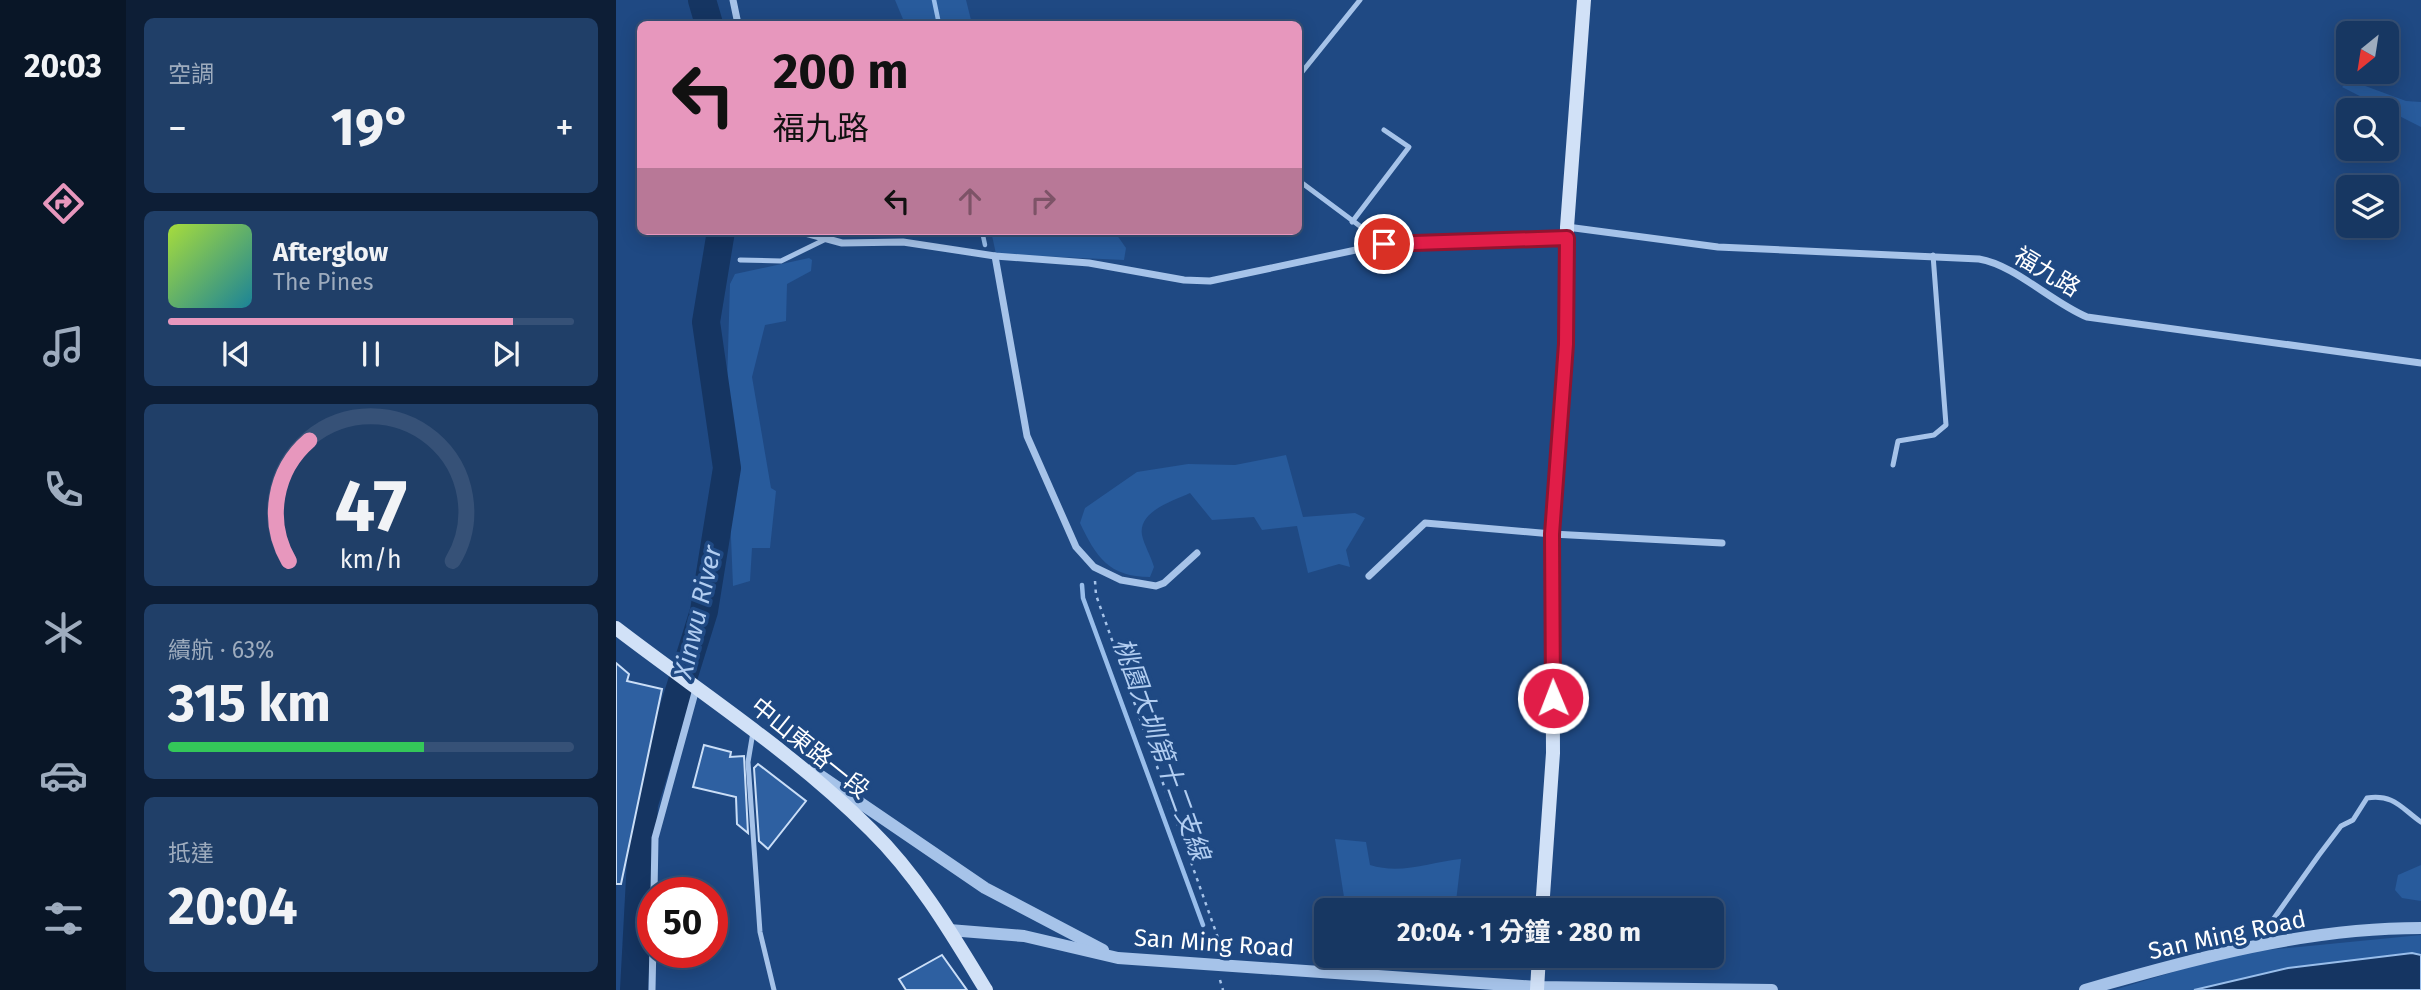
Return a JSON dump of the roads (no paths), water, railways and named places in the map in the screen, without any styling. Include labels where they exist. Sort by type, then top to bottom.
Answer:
[{"type":"main road","points":[[1543,898],[1553,753],[1552,534],[1566,344],[1567,233],[1584,0]]},
{"type":"main road","name":"中山東路一段","points":[[616,628],[776,745],[872,830],[922,888],[986,990]]},
{"type":"main road","points":[[1537,988],[1538,968]]},
{"type":"street","points":[[733,0],[737,21]]},
{"type":"street","name":"福九路","points":[[810,235],[824,240],[903,242],[995,256],[1088,263],[1184,280],[1210,281],[1384,244],[1567,233],[1718,247],[1933,255],[1985,260],[2006,270],[2063,307],[2087,317],[2421,363]]},
{"type":"street","points":[[995,256],[1027,436],[1076,547],[1094,568],[1121,580],[1156,586],[1164,583],[1197,553]]},
{"type":"street","points":[[1369,576],[1425,523],[1552,534],[1723,543]]},
{"type":"street","points":[[654,877],[655,838],[696,689]]},
{"type":"street","points":[[776,745],[985,888],[1118,958]]},
{"type":"street","name":"San Ming Road","points":[[2085,990],[2207,955],[2255,945],[2395,928],[2421,928]]},
{"type":"street","name":"San Ming Road","points":[[949,930],[1024,936],[1118,958],[1537,988],[1772,990]]},
{"type":"street","points":[[652,968],[652,990]]},
{"type":"lane","points":[[1302,72],[1360,0]]},
{"type":"lane","points":[[1352,222],[1409,147],[1384,130]]},
{"type":"lane","points":[[1302,183],[1384,244]]},
{"type":"lane","points":[[740,260],[781,261],[824,240]]},
{"type":"lane","points":[[1893,465],[1898,441],[1934,435],[1946,425],[1933,255]]},
{"type":"lane","points":[[753,729],[748,762],[760,932],[774,990]]},
{"type":"lane","points":[[2255,945],[2341,826],[2353,820],[2367,798],[2379,796],[2398,800],[2421,822]]},
{"type":"waterway","name":"Xinwu River","points":[[702,0],[708,21]]},
{"type":"waterway","name":"桃園大圳第十二支線","points":[[934,0],[938,21]]},
{"type":"waterway","name":"Xinwu River","points":[[634,990],[644,804],[704,611],[727,468],[706,322],[720,235]]},
{"type":"waterway","name":"桃園大圳第十二支線","points":[[983,235],[985,245]]},
{"type":"waterway","name":"桃園大圳第十二支線","points":[[1082,585],[1083,598],[1203,925]]}]
